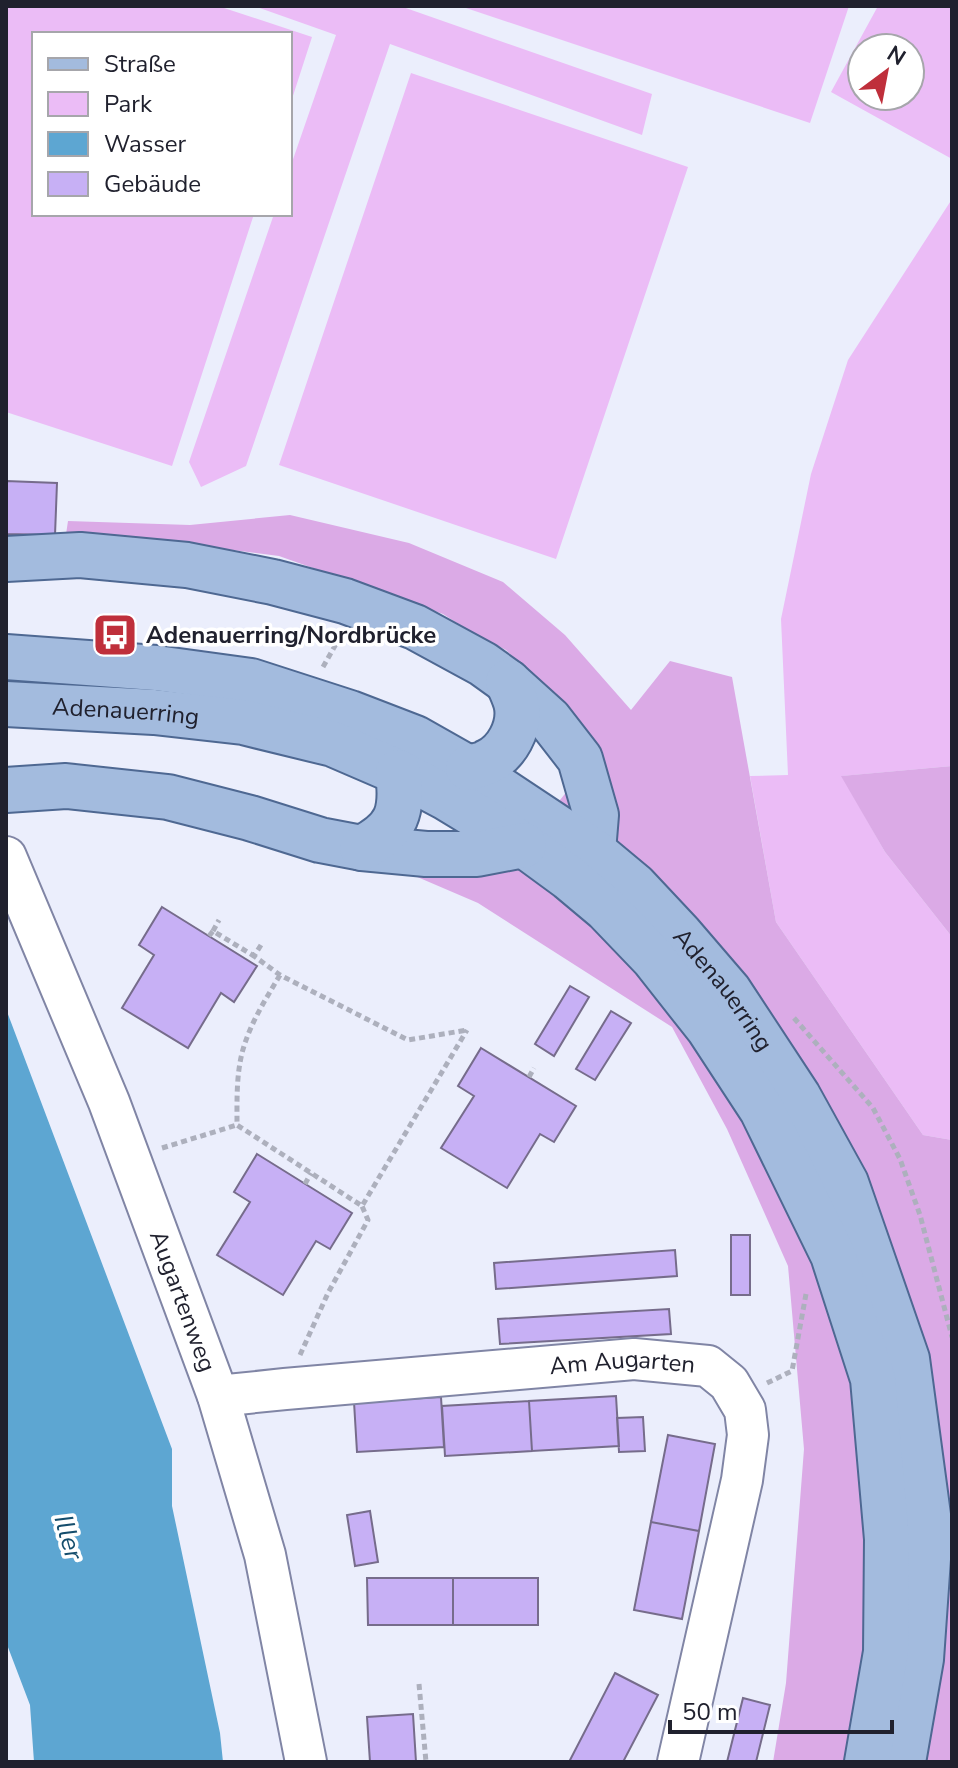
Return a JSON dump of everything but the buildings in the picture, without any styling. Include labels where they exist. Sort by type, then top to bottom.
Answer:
[{"type":"main road","points":[[6,559],[80,555],[187,565],[273,582],[345,601],[415,627],[483,664],[549,719],[580,759],[596,815],[593,851]]},
{"type":"main road","name":"Adenauerring","points":[[6,657],[156,668],[251,681],[415,738],[468,768],[593,851],[635,886],[729,991],[798,1096],[846,1183],[907,1359],[930,1530],[921,1659],[903,1762]]},
{"type":"main road","points":[[468,768],[489,762],[503,751],[512,736],[517,722],[517,705],[508,682]]},
{"type":"main road","name":"Adenauerring","points":[[6,704],[154,712],[243,722],[333,744],[398,772],[524,845],[606,909],[653,958],[709,1029],[762,1110],[833,1255],[873,1379],[887,1539],[886,1652],[867,1762]]},
{"type":"main road","points":[[362,848],[383,837],[395,819],[399,803],[398,772]]},
{"type":"main road","points":[[6,790],[66,786],[168,797],[320,840],[362,848],[426,854],[477,854],[524,845]]},
{"type":"street","name":"Augartenweg","points":[[6,857],[109,1102],[218,1396],[265,1555],[306,1762]]},
{"type":"street","name":"Am Augarten","points":[[218,1396],[634,1359],[708,1366],[729,1383],[745,1410],[748,1435],[742,1480],[678,1762]]},
{"type":"path","points":[[219,920],[211,933],[254,956],[280,975],[408,1040],[467,1030],[362,1206]]},
{"type":"path","points":[[254,956],[261,945]]},
{"type":"path","points":[[237,1125],[237,1088],[244,1045],[280,975]]},
{"type":"path","points":[[529,1077],[534,1068]]},
{"type":"path","points":[[130,1157],[237,1125],[362,1206],[368,1220],[328,1293],[285,1389]]},
{"type":"path","points":[[305,1184],[311,1173]]},
{"type":"path","points":[[737,1397],[792,1371],[809,1274],[833,1255]]},
{"type":"path","points":[[416,1759],[426,1761],[419,1684]]},
{"type":"green space","points":[[6,6],[218,6],[312,37],[292,99],[292,32],[32,32],[32,216],[253,216],[172,466],[6,412]]},
{"type":"green space","points":[[254,6],[400,6],[652,94],[642,135],[390,44],[246,466],[201,487],[189,462],[273,216],[292,216],[292,162],[336,35]]},
{"type":"green space","points":[[460,6],[849,6],[810,123]]},
{"type":"green space","points":[[878,6],[952,6],[952,159],[867,112],[926,112],[926,32],[864,32]]},
{"type":"green space","points":[[846,65],[846,100],[831,92]]},
{"type":"green space","points":[[411,73],[688,167],[556,559],[279,465]]},
{"type":"green space","points":[[952,199],[952,766],[842,776],[885,852],[952,937],[952,1140],[923,1135],[776,922],[750,776],[788,775],[781,619],[811,474],[848,360]]},
{"type":"shaded area","points":[[290,515],[409,543],[503,582],[565,635],[631,710],[670,661],[732,677],[776,922],[923,1135],[952,1140],[952,1762],[773,1762],[786,1683],[804,1449],[788,1266],[727,1129],[672,1027],[478,903],[394,867],[524,845],[600,750],[560,700],[506,650],[443,614],[279,556],[185,544],[65,541],[68,521],[190,525]]},
{"type":"shaded area","points":[[952,766],[952,937],[885,852],[841,776]]},
{"type":"water","name":"Iller","points":[[6,1009],[172,1449],[172,1506],[220,1733],[223,1762],[34,1762],[30,1705],[6,1642]]},
{"type":"place","name":"Adenauerring/Nordbrücke","points":[[115,635]]}]
